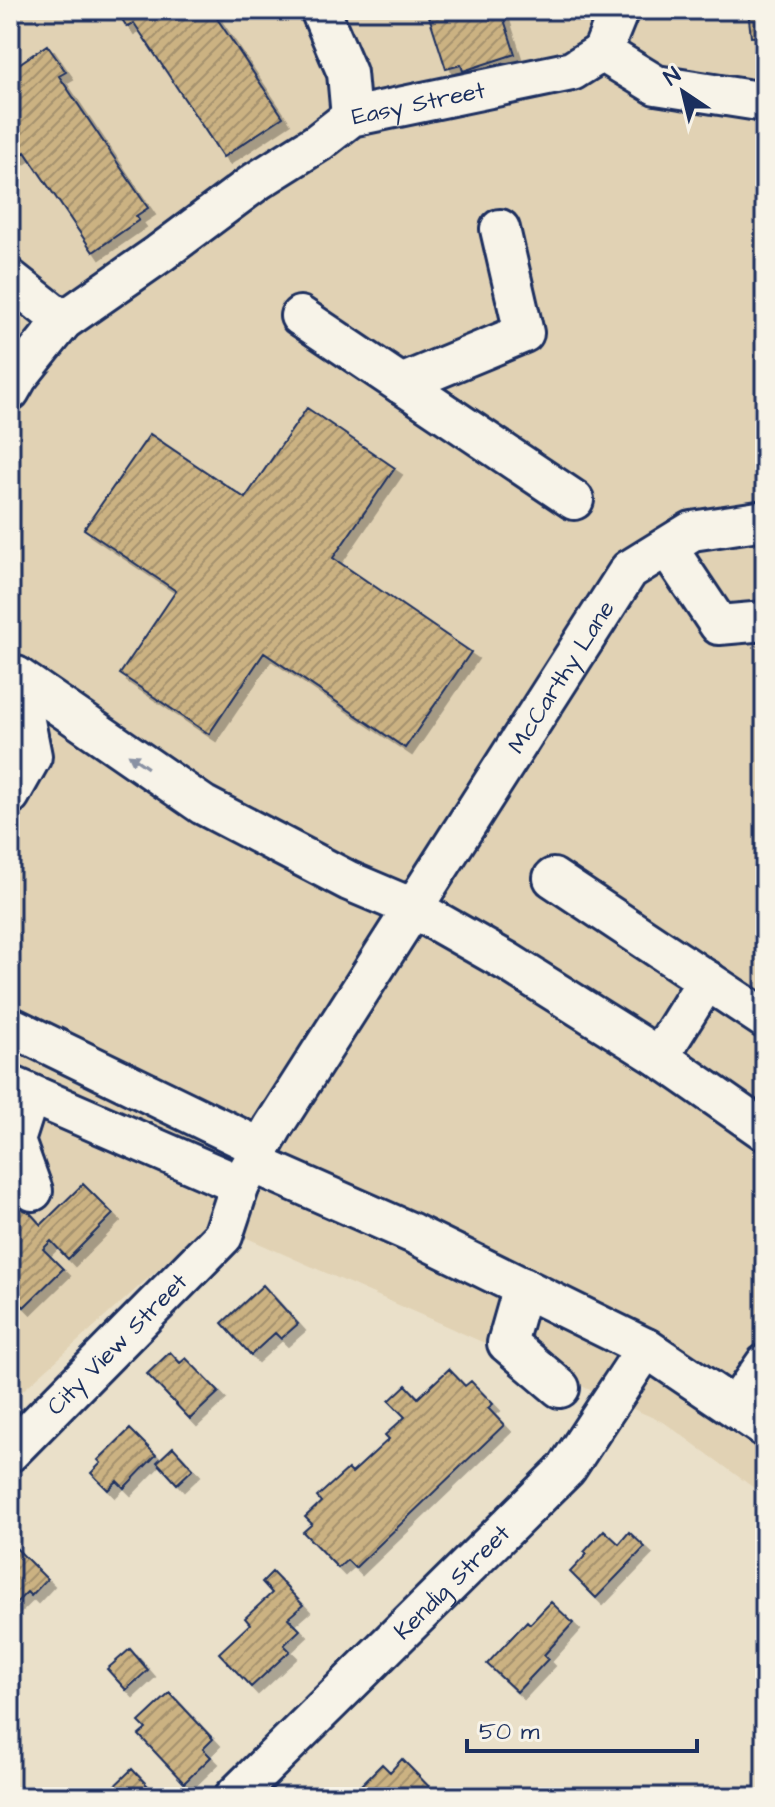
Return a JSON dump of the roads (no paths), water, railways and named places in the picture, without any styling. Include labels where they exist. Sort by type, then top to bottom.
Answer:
[{"type":"street","points":[[320,10],[347,73],[351,117]]},
{"type":"street","points":[[619,10],[602,52],[656,85],[765,102]]},
{"type":"street","name":"Easy Street","points":[[10,391],[63,321],[351,117],[572,71],[602,52]]},
{"type":"street","points":[[401,384],[524,333],[500,229]]},
{"type":"street","points":[[10,279],[63,321]]},
{"type":"street","points":[[300,316],[574,500]]},
{"type":"street","name":"McCarthy Lane","points":[[223,1236],[251,1165],[629,570],[692,531],[765,520]]},
{"type":"street","points":[[667,547],[719,625],[765,621]]},
{"type":"street","points":[[13,675],[203,805],[349,881],[413,908],[508,962],[659,1057],[765,1131]]},
{"type":"street","points":[[10,795],[32,756],[13,675]]},
{"type":"street","points":[[553,878],[765,1019]]},
{"type":"street","points":[[659,1057],[707,980]]},
{"type":"street","points":[[10,1026],[251,1165]]},
{"type":"street","points":[[33,1191],[15,1141],[20,1089],[251,1165],[412,1233],[646,1348],[750,1417],[765,1364]]},
{"type":"street","name":"City View Street","points":[[10,1452],[223,1236]]},
{"type":"street","points":[[523,1287],[507,1343],[560,1388]]},
{"type":"street","name":"Kendig Street","points":[[234,1797],[567,1468],[646,1348]]}]
